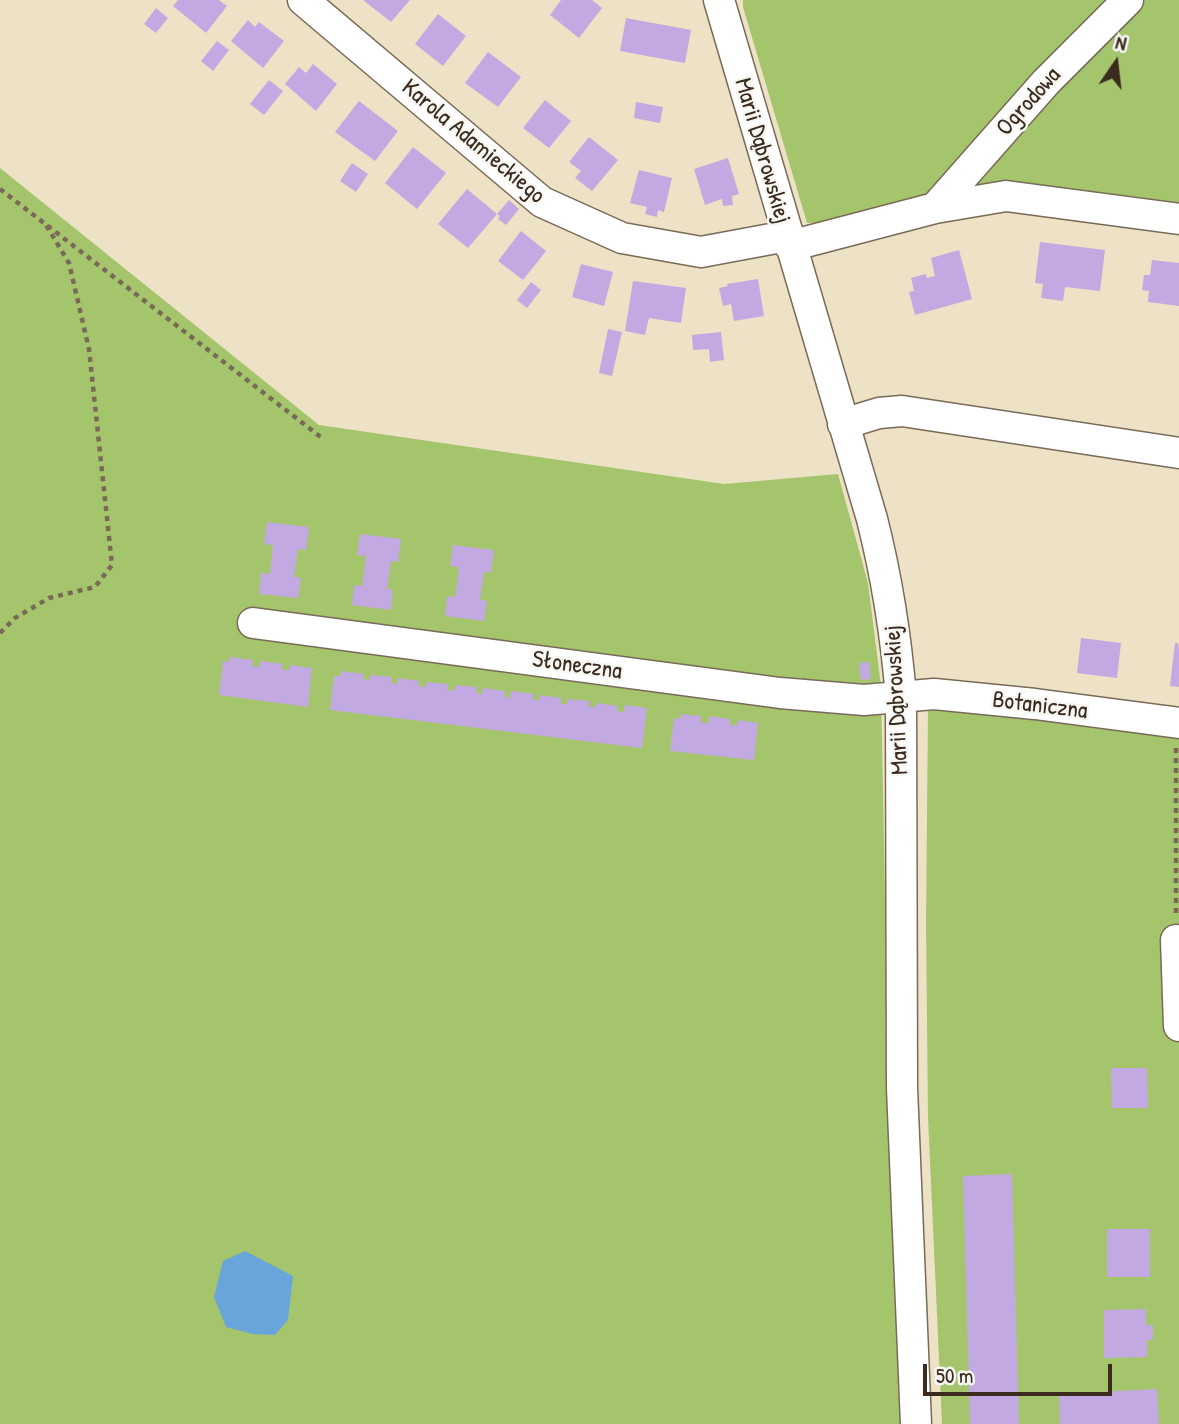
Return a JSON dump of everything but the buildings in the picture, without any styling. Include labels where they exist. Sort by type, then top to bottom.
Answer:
[{"type":"street","name":"Karola Adamieckiego","points":[[303,0],[542,202],[622,238],[701,252],[788,241]]},
{"type":"street","name":"Marii Dąbrowskiej","points":[[719,0],[872,519],[887,581],[897,641],[901,697],[902,1088],[916,1424]]},
{"type":"street","name":"Ogrodowa","points":[[935,208],[1046,82],[1128,0]]},
{"type":"street","points":[[788,241],[935,208],[1006,196],[1179,219]]},
{"type":"street","points":[[843,424],[879,413],[902,411],[1179,453]]},
{"type":"street","name":"Słoneczna","points":[[253,623],[780,693],[864,699],[901,697]]},
{"type":"street","name":"Botaniczna","points":[[901,697],[934,694],[1177,723]]},
{"type":"street","points":[[1176,940],[1179,1026]]},
{"type":"path","points":[[0,189],[321,438]]},
{"type":"path","points":[[0,633],[15,618],[49,598],[95,587],[112,565],[89,349],[69,263],[46,225]]},
{"type":"path","points":[[1176,940],[1177,723]]},
{"type":"green space","points":[[743,0],[1179,0],[1179,206],[1032,187],[824,223],[807,223]]},
{"type":"green space","points":[[0,168],[319,425],[724,484],[838,474],[868,583],[881,686],[889,1110],[903,1424],[0,1424]]},
{"type":"green space","points":[[935,705],[1179,736],[1179,1424],[942,1424],[928,1117],[926,923],[928,709]]},
{"type":"water","points":[[245,1251],[293,1276],[288,1320],[275,1335],[253,1334],[226,1327],[214,1297],[223,1261]]}]
